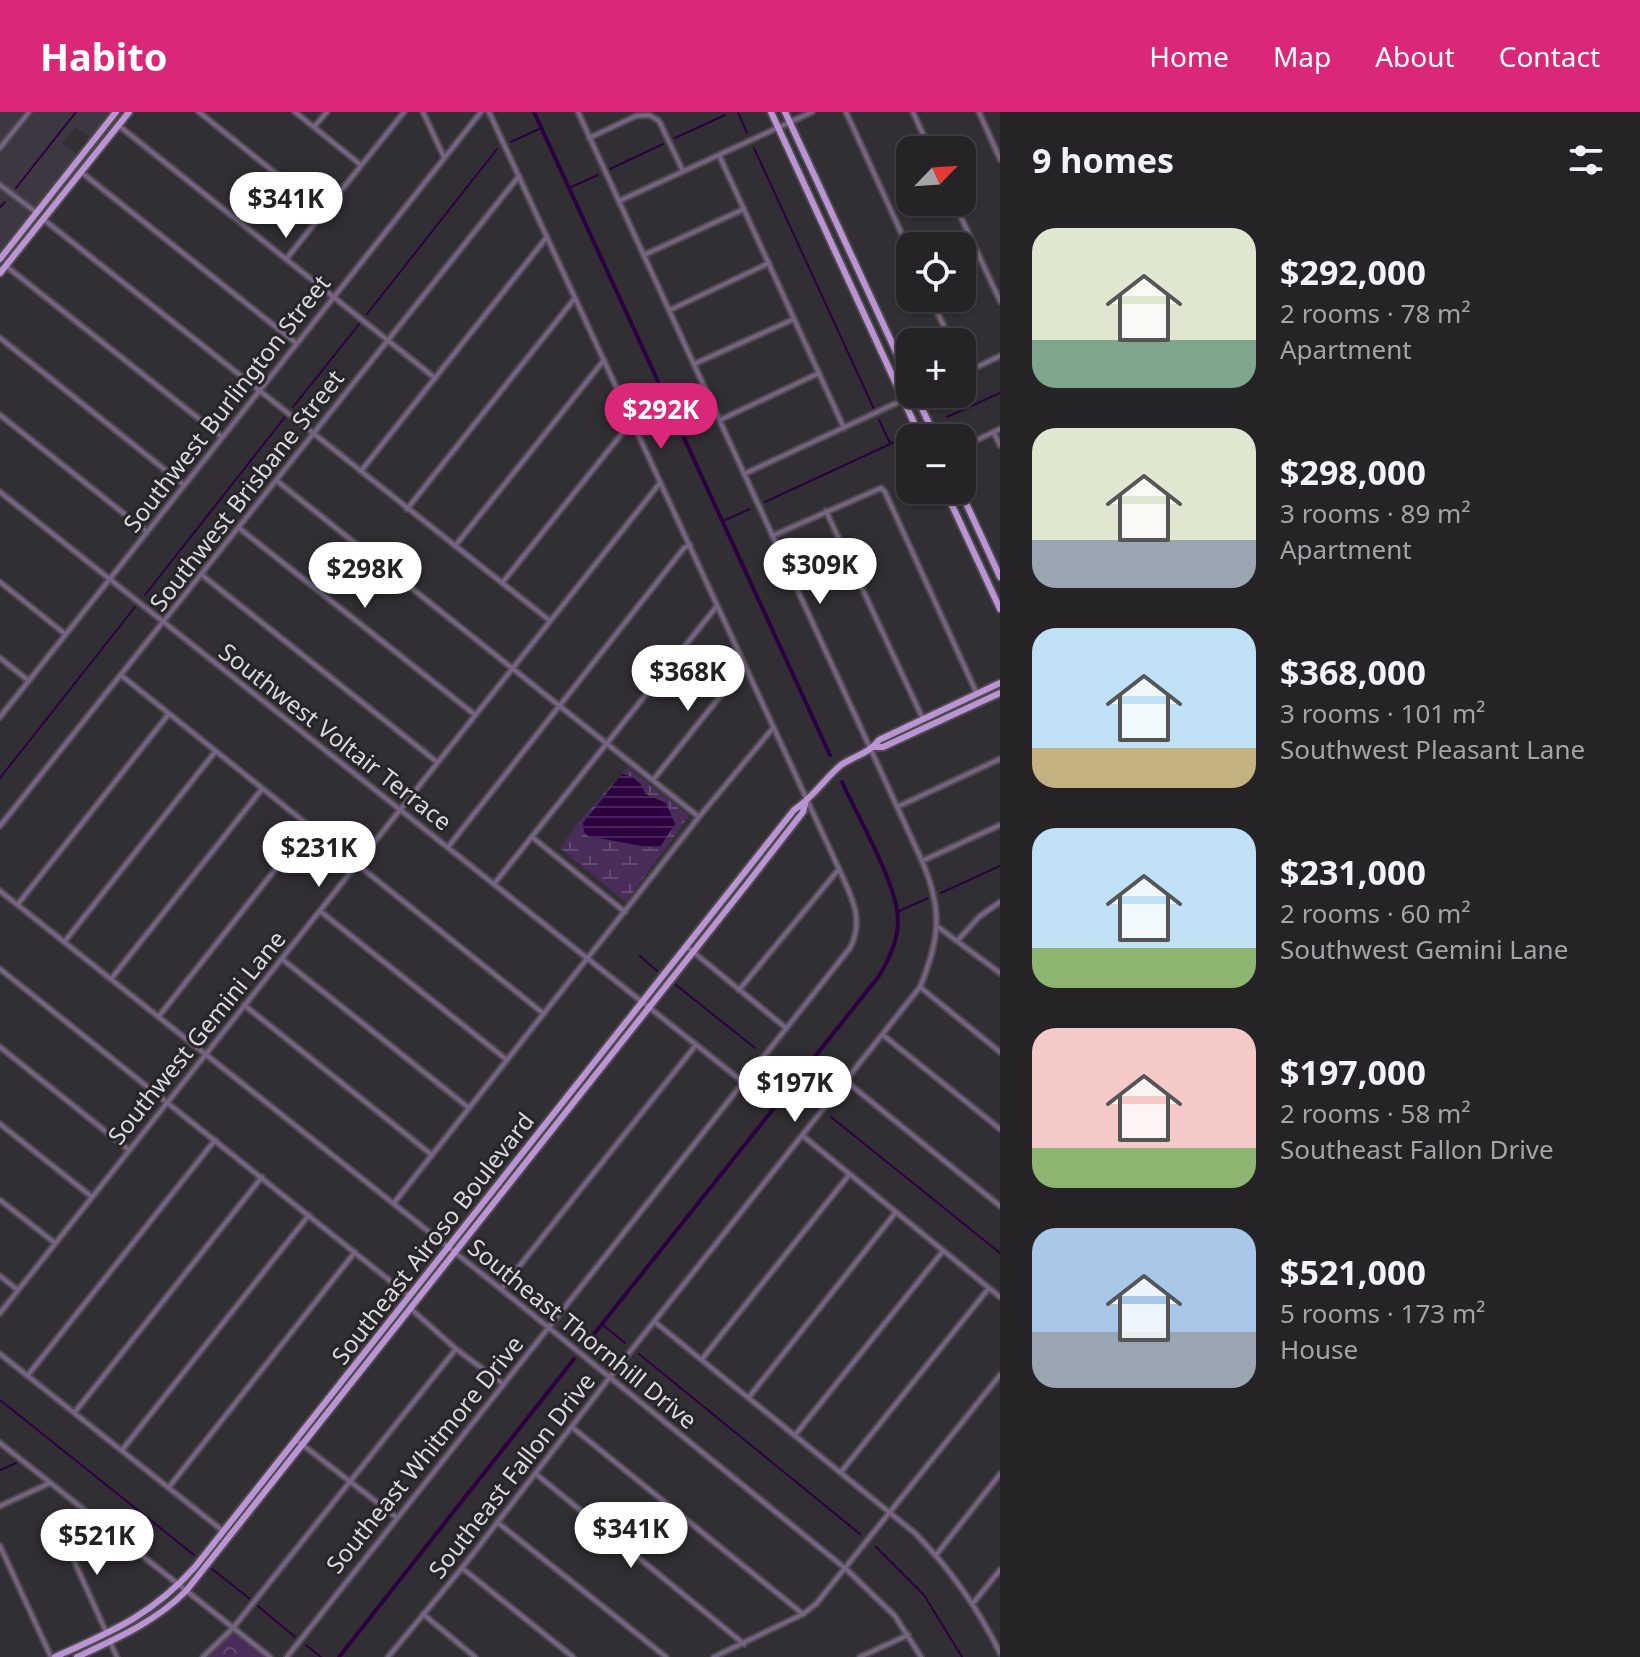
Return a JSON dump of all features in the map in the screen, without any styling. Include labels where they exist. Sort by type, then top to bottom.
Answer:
[{"type":"main road","points":[[0,259],[118,112]]},
{"type":"main road","points":[[118,112],[118,125]]},
{"type":"main road","points":[[0,273],[129,112]]},
{"type":"main road","points":[[771,112],[896,385]]},
{"type":"main road","points":[[785,112],[896,352]]},
{"type":"main road","points":[[87,164],[110,130],[108,123]]},
{"type":"main road","points":[[951,504],[1000,609]]},
{"type":"main road","points":[[966,504],[1000,577]]},
{"type":"main road","name":"Southeast Airoso Boulevard","points":[[53,1657],[107,1634],[183,1589],[241,1507],[794,810],[806,802],[837,769],[872,748],[879,740],[1000,683]]},
{"type":"main road","name":"Southeast Airoso Boulevard","points":[[872,748],[883,747],[1000,693]]},
{"type":"main road","name":"Southeast Airoso Boulevard","points":[[77,1657],[147,1622],[183,1589],[248,1513],[694,952],[797,820],[806,802]]},
{"type":"main road","points":[[241,1507],[248,1513]]},
{"type":"street","points":[[0,148],[29,112]]},
{"type":"street","points":[[199,112],[324,212]]},
{"type":"street","points":[[295,112],[361,165]]},
{"type":"street","points":[[314,127],[327,112]]},
{"type":"street","points":[[287,258],[404,112]]},
{"type":"street","points":[[423,112],[444,157]]},
{"type":"street","name":"Southwest Burlington Street","points":[[0,717],[481,112]]},
{"type":"street","name":"Southeast Whitmore Drive","points":[[287,1657],[786,1028],[855,938],[858,918],[839,869],[489,112]]},
{"type":"street","points":[[578,112],[922,861],[936,899],[938,927],[1000,973]]},
{"type":"street","points":[[619,201],[812,112]]},
{"type":"street","points":[[846,112],[901,232]]},
{"type":"street","points":[[913,112],[924,136]]},
{"type":"street","points":[[979,112],[1000,159]]},
{"type":"street","points":[[589,138],[636,116],[649,115],[659,121],[683,171]]},
{"type":"street","points":[[118,125],[435,378]]},
{"type":"street","points":[[719,155],[844,428]]},
{"type":"street","points":[[81,172],[296,343]]},
{"type":"street","name":"Southwest Brisbane Street","points":[[0,826],[519,176]]},
{"type":"street","points":[[0,185],[549,620]]},
{"type":"street","points":[[644,256],[744,209]]},
{"type":"street","points":[[961,216],[1000,301]]},
{"type":"street","points":[[361,471],[547,237]]},
{"type":"street","points":[[669,311],[769,263]]},
{"type":"street","points":[[6,266],[222,437]]},
{"type":"street","points":[[407,509],[575,298]]},
{"type":"street","points":[[694,365],[794,319]]},
{"type":"street","points":[[0,338],[184,485]]},
{"type":"street","points":[[976,367],[1000,356]]},
{"type":"street","points":[[455,546],[604,360]]},
{"type":"street","points":[[720,420],[819,373]]},
{"type":"street","points":[[744,474],[896,403]]},
{"type":"street","points":[[0,415],[147,532]]},
{"type":"street","points":[[502,583],[632,421]]},
{"type":"street","points":[[976,440],[1000,429]]},
{"type":"street","points":[[994,432],[1000,445]]},
{"type":"street","points":[[277,481],[699,817]]},
{"type":"street","name":"Southwest Gemini Lane","points":[[0,1313],[660,483]]},
{"type":"street","points":[[772,536],[881,488],[977,694]]},
{"type":"street","name":"Southwest Voltair Terrace","points":[[0,492],[743,1082]]},
{"type":"street","points":[[826,511],[923,719]]},
{"type":"street","points":[[239,528],[474,714]]},
{"type":"street","points":[[448,847],[684,548],[690,545]]},
{"type":"street","points":[[202,575],[437,762]]},
{"type":"street","points":[[0,582],[65,634]]},
{"type":"street","points":[[494,884],[717,606]]},
{"type":"street","points":[[0,658],[29,681]]},
{"type":"street","points":[[653,780],[745,668]]},
{"type":"street","points":[[122,676],[544,1014]]},
{"type":"street","points":[[17,905],[168,715]]},
{"type":"street","points":[[394,1203],[773,728]]},
{"type":"street","points":[[64,942],[215,752]]},
{"type":"street","points":[[897,807],[1000,759]]},
{"type":"street","points":[[111,979],[262,789]]},
{"type":"street","points":[[922,861],[1000,825]]},
{"type":"street","points":[[159,1016],[309,827]]},
{"type":"street","points":[[532,837],[625,912]]},
{"type":"street","points":[[739,990],[839,869]]},
{"type":"street","name":"Southeast Thornhill Drive","points":[[0,891],[394,1203],[846,1569],[875,1594],[908,1635],[921,1657]]},
{"type":"street","points":[[958,940],[980,916],[1000,902]]},
{"type":"street","points":[[320,911],[507,1060]]},
{"type":"street","name":"Southeast Fallon Drive","points":[[388,1657],[462,1568],[920,987],[931,959],[938,927]]},
{"type":"street","points":[[686,946],[786,1028]]},
{"type":"street","points":[[282,959],[469,1108]]},
{"type":"street","points":[[0,969],[409,1296]]},
{"type":"street","points":[[920,987],[1000,1052]]},
{"type":"street","points":[[244,1005],[432,1155]]},
{"type":"street","points":[[883,1035],[1000,1129]]},
{"type":"street","points":[[501,1289],[696,1045]]},
{"type":"street","points":[[0,1047],[129,1150]]},
{"type":"street","points":[[847,1082],[1000,1206]]},
{"type":"street","points":[[0,1124],[92,1197]]},
{"type":"street","points":[[803,1136],[1000,1297]]},
{"type":"street","points":[[28,1375],[215,1140]]},
{"type":"street","points":[[702,1359],[849,1175]]},
{"type":"street","points":[[75,1412],[262,1177]]},
{"type":"street","points":[[0,1200],[55,1243]]},
{"type":"street","points":[[749,1397],[896,1212]]},
{"type":"street","points":[[122,1450],[309,1215]]},
{"type":"street","points":[[795,1435],[943,1251]]},
{"type":"street","points":[[169,1487],[355,1252]]},
{"type":"street","points":[[0,1276],[18,1290]]},
{"type":"street","points":[[841,1472],[989,1288]]},
{"type":"street","points":[[410,1308],[456,1349],[503,1384]]},
{"type":"street","points":[[655,1322],[841,1472],[936,1555],[973,1603],[1000,1653]]},
{"type":"street","points":[[203,1657],[233,1628],[456,1349]]},
{"type":"street","points":[[0,1354],[223,1531]]},
{"type":"street","points":[[714,1657],[803,1614],[816,1604],[1000,1375]]},
{"type":"street","points":[[573,1428],[803,1614]]},
{"type":"street","points":[[295,1439],[396,1517]]},
{"type":"street","points":[[0,1443],[270,1657]]},
{"type":"street","points":[[536,1474],[744,1644]]},
{"type":"street","points":[[936,1555],[1000,1474]]},
{"type":"street","points":[[0,1506],[50,1483]]},
{"type":"street","points":[[99,1521],[78,1543],[75,1563],[107,1634]]},
{"type":"street","points":[[497,1522],[666,1657]]},
{"type":"street","points":[[0,1546],[53,1657]]},
{"type":"street","points":[[462,1568],[573,1657]]},
{"type":"street","points":[[973,1603],[1000,1570]]},
{"type":"street","points":[[423,1614],[475,1657]]},
{"type":"street","points":[[860,1657],[908,1635]]},
{"type":"street","points":[[110,1642],[117,1657]]},
{"type":"shaded area","points":[[0,112],[26,112],[0,145]]},
{"type":"shaded area","points":[[32,112],[114,112],[92,139],[76,127],[62,143],[79,156],[36,209],[0,182],[0,152]]},
{"type":"shaded area","points":[[0,188],[33,213],[0,255]]},
{"type":"shaded area","points":[[622,774],[637,780],[645,794],[666,803],[675,824],[660,847],[588,836],[584,832],[583,823]]},
{"type":"green space","points":[[628,767],[689,816],[626,902],[560,848],[615,781],[583,823],[588,836],[655,848],[653,799],[637,781],[622,774]]},
{"type":"green space","points":[[233,1633],[237,1634],[266,1657],[205,1657]]},
{"type":"waterway","points":[[16,188],[76,112]]},
{"type":"waterway","points":[[534,112],[830,755]]},
{"type":"waterway","points":[[738,112],[747,133]]},
{"type":"waterway","points":[[675,138],[725,115]]},
{"type":"waterway","points":[[511,142],[541,128]]},
{"type":"waterway","points":[[610,169],[663,144]]},
{"type":"waterway","points":[[754,148],[874,409]]},
{"type":"waterway","points":[[367,314],[497,149]]},
{"type":"waterway","points":[[569,188],[598,175]]},
{"type":"waterway","points":[[0,207],[5,202]]},
{"type":"waterway","points":[[293,407],[360,323]]},
{"type":"waterway","points":[[947,417],[1000,393]]},
{"type":"waterway","points":[[145,595],[285,417]]},
{"type":"waterway","points":[[879,420],[890,443]]},
{"type":"waterway","points":[[765,502],[896,441]]},
{"type":"waterway","points":[[723,521],[750,509]]},
{"type":"waterway","points":[[0,778],[135,607]]},
{"type":"waterway","points":[[586,1344],[879,976],[891,953],[898,928],[894,896],[842,782]]},
{"type":"waterway","points":[[941,893],[1000,866]]},
{"type":"waterway","points":[[897,912],[928,898]]},
{"type":"waterway","points":[[640,956],[657,971]]},
{"type":"waterway","points":[[676,985],[755,1048]]},
{"type":"waterway","points":[[770,1062],[794,1082]]},
{"type":"waterway","points":[[792,1085],[817,1105]]},
{"type":"waterway","points":[[831,1117],[1000,1253]]},
{"type":"waterway","points":[[603,1325],[625,1343]]},
{"type":"waterway","points":[[639,1354],[860,1534]]},
{"type":"waterway","points":[[339,1657],[574,1359]]},
{"type":"waterway","points":[[0,1400],[194,1555]]},
{"type":"waterway","points":[[0,1470],[16,1463]]},
{"type":"waterway","points":[[876,1547],[924,1595],[962,1657]]},
{"type":"waterway","points":[[212,1569],[250,1599]]},
{"type":"waterway","points":[[258,1606],[295,1637]]},
{"type":"waterway","points":[[306,1645],[321,1657]]}]
